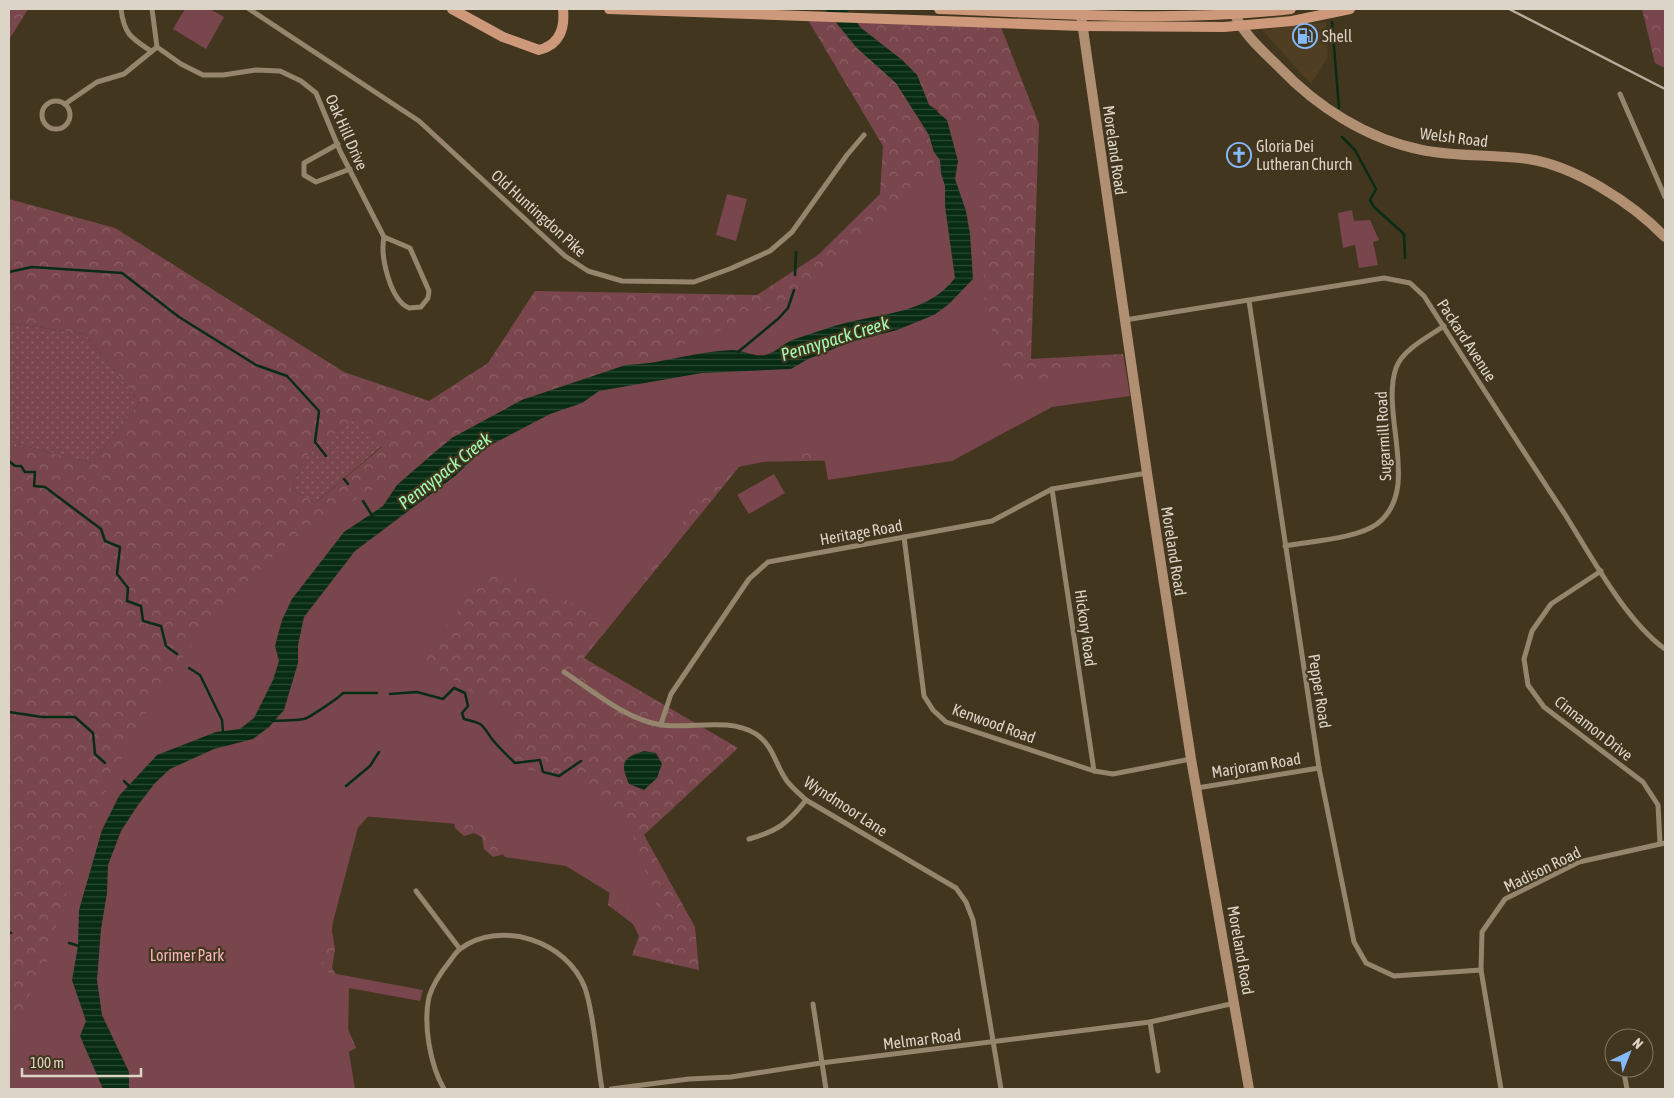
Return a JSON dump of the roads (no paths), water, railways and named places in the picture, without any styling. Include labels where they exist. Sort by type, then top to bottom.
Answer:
[{"type":"main road","points":[[452,9],[503,36],[539,50],[553,44],[562,34],[564,27],[563,9]]},
{"type":"main road","points":[[609,9],[1052,24],[1081,17],[1291,9]]},
{"type":"main road","points":[[939,9],[1059,14],[1081,17],[1240,26],[1292,21],[1350,9]]},
{"type":"street","points":[[121,9],[123,25],[131,37],[151,51]]},
{"type":"street","points":[[65,104],[70,114],[67,123],[58,129],[48,127],[42,118],[43,108],[51,101],[65,104],[97,82],[124,74],[157,46],[152,9]]},
{"type":"street","name":"Old Huntingdon Pike","points":[[250,9],[420,121],[565,256],[588,272],[622,281],[694,282],[770,251],[792,232],[847,155],[864,135]]},
{"type":"street","name":"Welsh Road","points":[[1235,12],[1240,26],[1287,76],[1312,96],[1364,130],[1388,140],[1422,150],[1529,160],[1558,168],[1588,181],[1617,198],[1665,237]]},
{"type":"street","name":"Moreland Road","points":[[1081,17],[1146,473],[1191,758],[1236,1003],[1249,1089]]},
{"type":"street","name":"Oak Hill Drive","points":[[157,46],[181,64],[203,75],[223,75],[256,70],[280,71],[301,81],[316,93],[350,170],[384,238],[384,268],[400,300],[409,308],[421,307],[428,298],[430,291],[413,252],[406,245],[384,238]]},
{"type":"street","points":[[1620,94],[1665,198]]},
{"type":"street","points":[[338,144],[304,163],[304,175],[316,182],[350,170]]},
{"type":"street","name":"Packard Avenue","points":[[1125,320],[1384,278],[1410,283],[1424,296],[1601,571],[1637,623],[1652,640],[1665,649]]},
{"type":"street","name":"Pepper Road","points":[[1249,301],[1319,768],[1354,942],[1366,964],[1394,976],[1481,970]]},
{"type":"street","name":"Sugarmill Road","points":[[1285,546],[1360,532],[1376,524],[1392,510],[1398,489],[1393,385],[1396,368],[1404,355],[1444,326]]},
{"type":"street","name":"Heritage Road","points":[[661,724],[671,694],[757,570],[778,558],[992,521],[1052,489],[1146,473]]},
{"type":"street","name":"Hickory Road","points":[[1052,489],[1094,771]]},
{"type":"street","name":"Kenwood Road","points":[[904,537],[924,696],[933,710],[946,722],[1094,771],[1112,774],[1191,758]]},
{"type":"street","name":"Cinnamon Drive","points":[[1601,571],[1552,604],[1532,631],[1524,659],[1528,685],[1544,707],[1643,782],[1658,805],[1663,843]]},
{"type":"street","name":"Wyndmoor Lane","points":[[564,672],[629,715],[661,724],[730,726],[754,732],[765,741],[774,754],[786,780],[806,800],[956,888],[966,902],[973,920],[1001,1089]]},
{"type":"street","name":"Marjoram Road","points":[[1197,788],[1319,768]]},
{"type":"street","points":[[749,839],[772,833],[791,820],[806,800]]},
{"type":"street","name":"Madison Road","points":[[1500,1089],[1481,970],[1482,932],[1505,899],[1579,862],[1663,843]]},
{"type":"street","points":[[416,891],[460,949]]},
{"type":"street","points":[[444,1089],[436,1074],[427,1010],[435,983],[460,949],[483,939],[508,935],[541,941],[566,959],[584,987],[602,1089]]},
{"type":"street","name":"Melmar Road","points":[[610,1089],[689,1079],[731,1077],[821,1063],[994,1043],[1150,1022],[1236,1003]]},
{"type":"street","points":[[813,1004],[826,1089]]},
{"type":"street","points":[[1150,1022],[1158,1071]]},
{"type":"water","name":"Pennypack Creek","points":[[825,9],[846,9],[861,28],[902,60],[917,75],[929,105],[947,120],[958,161],[955,179],[966,211],[970,234],[973,279],[949,304],[934,315],[897,330],[851,342],[808,359],[791,369],[702,373],[599,391],[582,403],[550,414],[483,449],[455,476],[355,551],[304,617],[298,645],[298,663],[284,710],[269,727],[253,739],[214,749],[170,769],[155,783],[121,831],[108,865],[107,893],[101,929],[97,980],[102,1015],[129,1072],[129,1089],[103,1089],[80,1036],[86,1021],[72,980],[78,946],[79,910],[102,830],[119,796],[157,755],[216,732],[240,729],[254,718],[273,680],[279,661],[275,646],[282,620],[292,599],[344,532],[383,506],[397,485],[452,438],[522,400],[626,365],[732,350],[761,355],[769,354],[788,342],[823,330],[920,304],[933,298],[955,278],[945,206],[945,186],[940,160],[934,152],[929,135],[896,83],[857,48]]},
{"type":"water","points":[[644,751],[656,753],[662,764],[657,778],[644,790],[629,784],[624,766],[627,759],[631,756]]},
{"type":"waterway","points":[[1332,22],[1339,108]]},
{"type":"waterway","points":[[1342,137],[1355,150],[1376,189],[1370,200],[1374,207],[1404,234],[1405,258]]},
{"type":"waterway","points":[[795,275],[796,252]]},
{"type":"waterway","points":[[9,272],[32,267],[122,273],[179,317],[256,365],[287,376],[319,411],[315,442],[326,456]]},
{"type":"waterway","points":[[738,352],[778,319],[788,308],[794,290]]},
{"type":"waterway","points":[[9,461],[15,466],[21,466],[25,472],[35,472],[34,486],[45,487],[101,529],[105,541],[120,547],[117,574],[128,588],[127,601],[141,606],[143,621],[161,626],[166,646],[177,654]]},
{"type":"waterway","points":[[344,479],[348,484]]},
{"type":"waterway","points":[[363,501],[373,517]]},
{"type":"waterway","points":[[189,668],[200,675],[222,720],[223,732]]},
{"type":"waterway","points":[[390,694],[417,692],[443,699],[454,688],[465,693],[468,706],[462,713],[464,719],[482,725],[497,745],[515,763],[540,760],[543,772],[559,776],[581,761]]},
{"type":"waterway","points":[[272,721],[304,719],[343,693],[377,693]]},
{"type":"waterway","points":[[9,712],[42,717],[75,717],[93,733],[95,754],[105,763]]},
{"type":"waterway","points":[[346,786],[370,766],[379,752]]},
{"type":"waterway","points":[[124,781],[130,787]]},
{"type":"waterway","points":[[69,943],[79,946]]},
{"type":"railway","points":[[1509,9],[1665,89]]},
{"type":"place","name":"Shell","points":[[1305,36]]},
{"type":"place","name":"Gloria Dei Lutheran Church","points":[[1239,155]]},
{"type":"park label","name":"Lorimer Park","points":[[187,955]]}]
